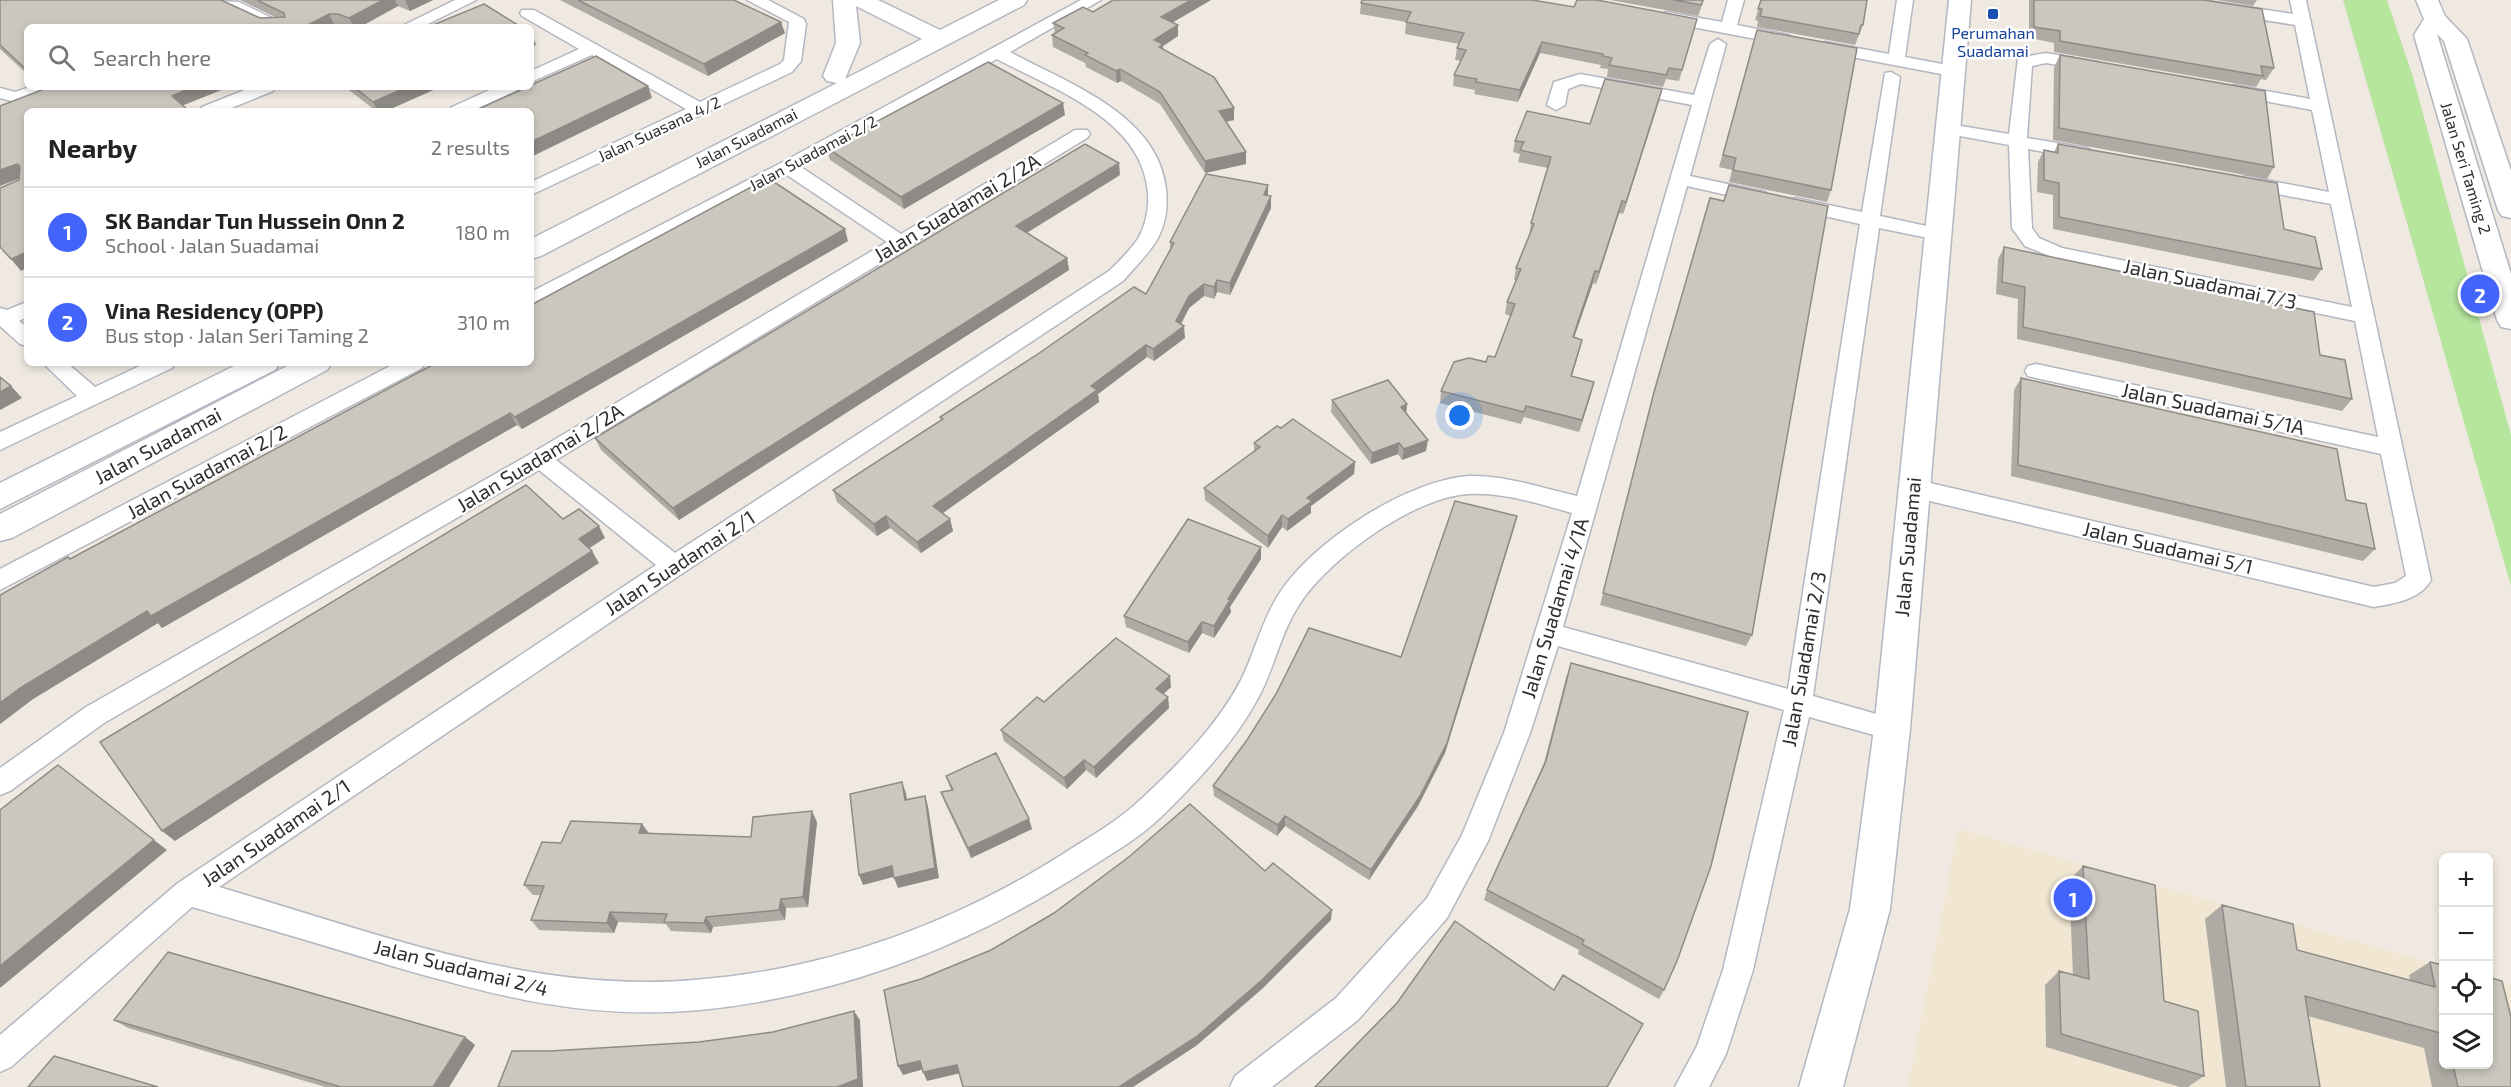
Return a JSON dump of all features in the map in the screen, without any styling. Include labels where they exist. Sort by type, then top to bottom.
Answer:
[{"type":"street","points":[[207,0],[233,5],[275,24]]},
{"type":"street","points":[[415,24],[468,0]]},
{"type":"street","name":"Jalan Suasana 4/2","points":[[534,188],[786,68],[792,61],[798,24],[796,19],[755,0]]},
{"type":"street","points":[[835,76],[848,43],[844,0]]},
{"type":"street","points":[[861,0],[942,29],[1016,0]]},
{"type":"street","points":[[903,0],[942,29]]},
{"type":"street","points":[[942,29],[981,0]]},
{"type":"street","name":"Jalan Suadamai 2/2","points":[[534,299],[788,167],[1093,0]]},
{"type":"street","name":"Jalan Suadamai 4/1A","points":[[1246,1087],[1347,1009],[1437,908],[1474,841],[1517,733],[1549,633],[1678,179],[1736,0]]},
{"type":"street","name":"Jalan Suadamai 2/3","points":[[1691,1087],[1710,1054],[1738,970],[1799,703],[1905,0]]},
{"type":"street","name":"Jalan Suadamai","points":[[1821,1087],[1870,909],[1892,729],[1913,488],[1949,129],[1959,0]]},
{"type":"street","points":[[2171,0],[2303,21]]},
{"type":"street","points":[[2298,0],[2390,448]]},
{"type":"street","name":"Jalan Seri Taming 2","points":[[2431,10],[2456,39],[2511,210]]},
{"type":"street","name":"Jalan Seri Taming 2","points":[[2431,10],[2424,35],[2511,320]]},
{"type":"street","points":[[528,13],[700,109]]},
{"type":"street","points":[[1650,15],[1723,37],[1894,69],[1952,71]]},
{"type":"street","name":"Jalan Suadamai","points":[[534,227],[835,76],[942,29]]},
{"type":"street","name":"Jalan Suadamai","points":[[534,248],[942,29]]},
{"type":"street","points":[[534,76],[592,49]]},
{"type":"street","name":"Jalan Suadamai 2/1","points":[[0,1056],[188,891],[674,566],[1116,276],[1149,237],[1159,200],[1150,165],[1132,134],[1097,108],[998,53]]},
{"type":"street","name":"Jalan Suadamai 7/3","points":[[2104,68],[2046,58],[2024,62],[2018,141],[2022,228],[2032,242],[2058,253],[2363,316]]},
{"type":"street","points":[[1556,105],[1560,86],[1580,79],[1702,102]]},
{"type":"street","points":[[2218,88],[2321,105]]},
{"type":"street","points":[[0,93],[15,97],[38,90]]},
{"type":"street","points":[[215,108],[260,90]]},
{"type":"street","points":[[464,108],[504,90]]},
{"type":"street","points":[[1949,129],[2110,158]]},
{"type":"street","name":"Jalan Suadamai 2/2A","points":[[0,783],[95,715],[540,459],[1081,134]]},
{"type":"street","points":[[788,167],[900,242]]},
{"type":"street","points":[[1678,179],[1938,234]]},
{"type":"street","points":[[2225,179],[2340,200]]},
{"type":"street","points":[[24,310],[3,317],[24,336]]},
{"type":"street","points":[[57,366],[92,397]]},
{"type":"street","points":[[0,442],[158,366]]},
{"type":"street","name":"Jalan Suadamai","points":[[0,497],[259,366]]},
{"type":"street","name":"Jalan Suadamai","points":[[0,529],[311,366]]},
{"type":"street","name":"Jalan Suadamai 2/2","points":[[0,580],[408,366]]},
{"type":"street","name":"Jalan Suadamai 5/1A","points":[[2036,371],[2390,448]]},
{"type":"street","name":"Jalan Suadamai 5/1","points":[[1913,488],[2374,597],[2401,592],[2419,580],[2390,448]]},
{"type":"street","points":[[540,459],[674,566]]},
{"type":"street","name":"Jalan Suadamai 2/4","points":[[188,891],[469,974],[568,994],[652,996],[715,993],[811,976],[878,959],[945,935],[996,910],[1047,882],[1145,813],[1185,775],[1241,703],[1263,663],[1286,604],[1293,593],[1305,578],[1366,527],[1399,507],[1433,491],[1466,485],[1496,488],[1584,507]]},
{"type":"street","points":[[1549,633],[1892,729]]},
{"type":"shaded area","points":[[1958,829],[2439,965],[2439,1069],[2493,1069],[2493,979],[2511,985],[2511,1087],[1908,1087]]},
{"type":"green space","points":[[2343,0],[2387,0],[2413,77],[2511,435],[2511,586]]},
{"type":"building","points":[[0,0],[221,0],[260,18],[285,17],[284,13],[257,0],[383,0],[349,18],[329,14],[310,24],[24,24],[24,67],[0,45]]},
{"type":"building","points":[[578,0],[734,0],[781,22],[704,64]]},
{"type":"building","points":[[1113,0],[1191,0],[1161,17],[1178,25],[1154,40],[1163,44],[1159,47],[1214,77],[1234,108],[1219,111],[1246,152],[1205,161],[1160,92],[1120,69],[1116,71],[1085,55],[1088,53],[1052,35],[1064,28],[1053,23],[1083,7],[1093,12]]},
{"type":"building","points":[[1362,0],[1532,0],[1574,7],[1577,0],[1597,0],[1697,19],[1682,70],[1669,68],[1666,75],[1609,65],[1612,58],[1603,56],[1603,54],[1542,42],[1520,90],[1476,82],[1477,79],[1454,75],[1466,50],[1457,48],[1464,33],[1406,22],[1411,12],[1361,3]]},
{"type":"building","points":[[1674,0],[1703,0],[1701,5]]},
{"type":"building","points":[[1761,0],[1867,0],[1863,25],[1861,25],[1859,34],[1760,16],[1762,9],[1758,9]]},
{"type":"building","points":[[2034,0],[2203,0],[2262,9],[2274,68],[2261,66],[2263,76],[2060,41],[2060,31],[2034,27]]},
{"type":"building","points":[[484,4],[516,24],[435,24]]},
{"type":"building","points":[[1757,30],[1857,48],[1831,190],[1733,170],[1736,158],[1723,155]]},
{"type":"building","points":[[2060,55],[2265,91],[2274,167],[2059,128]]},
{"type":"building","points":[[596,56],[648,86],[534,141],[534,108],[481,108],[520,90],[534,90],[534,84]]},
{"type":"building","points":[[988,62],[1063,103],[901,197],[827,148]]},
{"type":"building","points":[[1605,79],[1662,89],[1626,202],[1622,201],[1599,272],[1595,271],[1573,337],[1582,340],[1571,376],[1594,382],[1582,420],[1526,406],[1524,412],[1441,391],[1454,362],[1469,358],[1486,362],[1488,356],[1495,357],[1515,304],[1507,302],[1521,269],[1516,268],[1534,224],[1531,223],[1551,157],[1520,150],[1524,142],[1515,141],[1527,111],[1590,124]]},
{"type":"building","points":[[42,90],[186,90],[172,96],[186,108],[24,108],[24,253],[11,259],[0,247],[0,188],[19,180],[20,166],[17,164],[0,170],[0,106]]},
{"type":"building","points":[[358,90],[400,90],[373,102]]},
{"type":"building","points":[[1085,144],[1119,163],[1016,226],[1067,258],[673,508],[595,438]]},
{"type":"building","points":[[2058,144],[2277,183],[2284,229],[2315,237],[2322,269],[2059,217],[2059,183],[2044,180],[2044,150],[2058,153]]},
{"type":"building","points":[[1206,174],[1268,185],[1264,195],[1271,196],[1230,283],[1217,280],[1214,287],[1204,284],[1189,296],[1176,321],[1184,326],[1153,349],[1146,345],[1091,386],[1097,390],[933,506],[950,519],[917,542],[886,516],[874,524],[833,490],[943,419],[940,417],[1035,356],[1134,287],[1146,294],[1174,243],[1170,242]]},
{"type":"building","points":[[768,178],[845,229],[515,417],[510,413],[151,616],[147,611],[20,688],[0,703],[0,595],[430,366],[534,366],[534,303]]},
{"type":"building","points":[[1729,185],[1828,206],[1752,635],[1603,593],[1654,392],[1710,198],[1724,201]]},
{"type":"building","points":[[2004,247],[2314,312],[2320,355],[2345,360],[2352,399],[2023,327],[2025,287],[2002,282]]},
{"type":"building","points":[[0,377],[11,386],[0,392]]},
{"type":"building","points":[[2021,378],[2337,449],[2346,500],[2366,504],[2375,549],[2018,465]]},
{"type":"building","points":[[1388,380],[1407,404],[1401,407],[1428,440],[1404,449],[1399,443],[1372,453],[1332,400]]},
{"type":"building","points":[[1293,419],[1355,462],[1307,498],[1312,501],[1288,519],[1282,515],[1268,536],[1204,488],[1260,447],[1254,443],[1277,426],[1281,428]]},
{"type":"building","points":[[526,485],[563,519],[579,509],[599,526],[579,539],[592,551],[162,831],[100,742]]},
{"type":"building","points":[[1455,501],[1517,516],[1447,743],[1420,796],[1371,870],[1285,816],[1278,825],[1213,786],[1247,740],[1276,694],[1309,628],[1401,657]]},
{"type":"building","points":[[1188,519],[1261,547],[1214,626],[1202,622],[1188,642],[1124,616]]},
{"type":"building","points":[[1116,638],[1170,676],[1156,689],[1168,697],[1094,767],[1084,760],[1064,778],[1001,730],[1037,697],[1044,702]]},
{"type":"building","points":[[1571,663],[1748,712],[1711,866],[1677,961],[1664,990],[1582,944],[1584,940],[1487,890],[1546,761]]},
{"type":"building","points":[[996,753],[1029,819],[968,848],[941,792],[953,790],[946,776]]},
{"type":"building","points":[[58,765],[154,840],[0,966],[0,810]]},
{"type":"building","points":[[902,782],[905,800],[925,796],[935,868],[894,878],[892,866],[859,875],[850,794]]},
{"type":"building","points":[[1190,804],[1265,871],[1273,863],[1332,910],[1262,980],[1196,1037],[1119,1087],[963,1087],[957,1065],[923,1072],[920,1061],[898,1066],[884,990],[921,979],[991,950],[1054,913],[1130,856]]},
{"type":"building","points":[[812,811],[803,897],[781,899],[779,910],[706,917],[704,923],[664,922],[667,914],[610,912],[607,923],[531,920],[544,886],[524,885],[542,842],[561,843],[571,821],[642,824],[639,833],[751,837],[753,817]]},
{"type":"building","points":[[2083,866],[2155,885],[2164,1001],[2198,1011],[2204,1076],[2061,1034],[2059,971],[2089,979]]},
{"type":"building","points":[[2222,905],[2293,924],[2297,950],[2435,987],[2430,962],[2439,964],[2439,1033],[2305,996],[2320,1087],[2246,1087]]},
{"type":"building","points":[[1455,921],[1554,990],[1563,975],[1643,1024],[1607,1087],[1315,1087],[1397,1003]]},
{"type":"building","points":[[168,952],[465,1037],[433,1087],[341,1087],[114,1020]]},
{"type":"building","points":[[2493,978],[2502,981],[2511,1017],[2511,1087],[2458,1087],[2454,1069],[2493,1069]]},
{"type":"building","points":[[854,1011],[858,1079],[837,1087],[498,1087],[512,1051],[550,1051],[699,1042],[773,1032]]},
{"type":"building","points":[[54,1056],[158,1087],[28,1087]]},
{"type":"place","name":"Perumahan Suadamai","points":[[1993,14]]},
{"type":"place","name":"Vina Residency (OPP)","points":[[2480,294]]},
{"type":"place","name":"SK Bandar Tun Hussein Onn 2","points":[[2073,898]]}]
